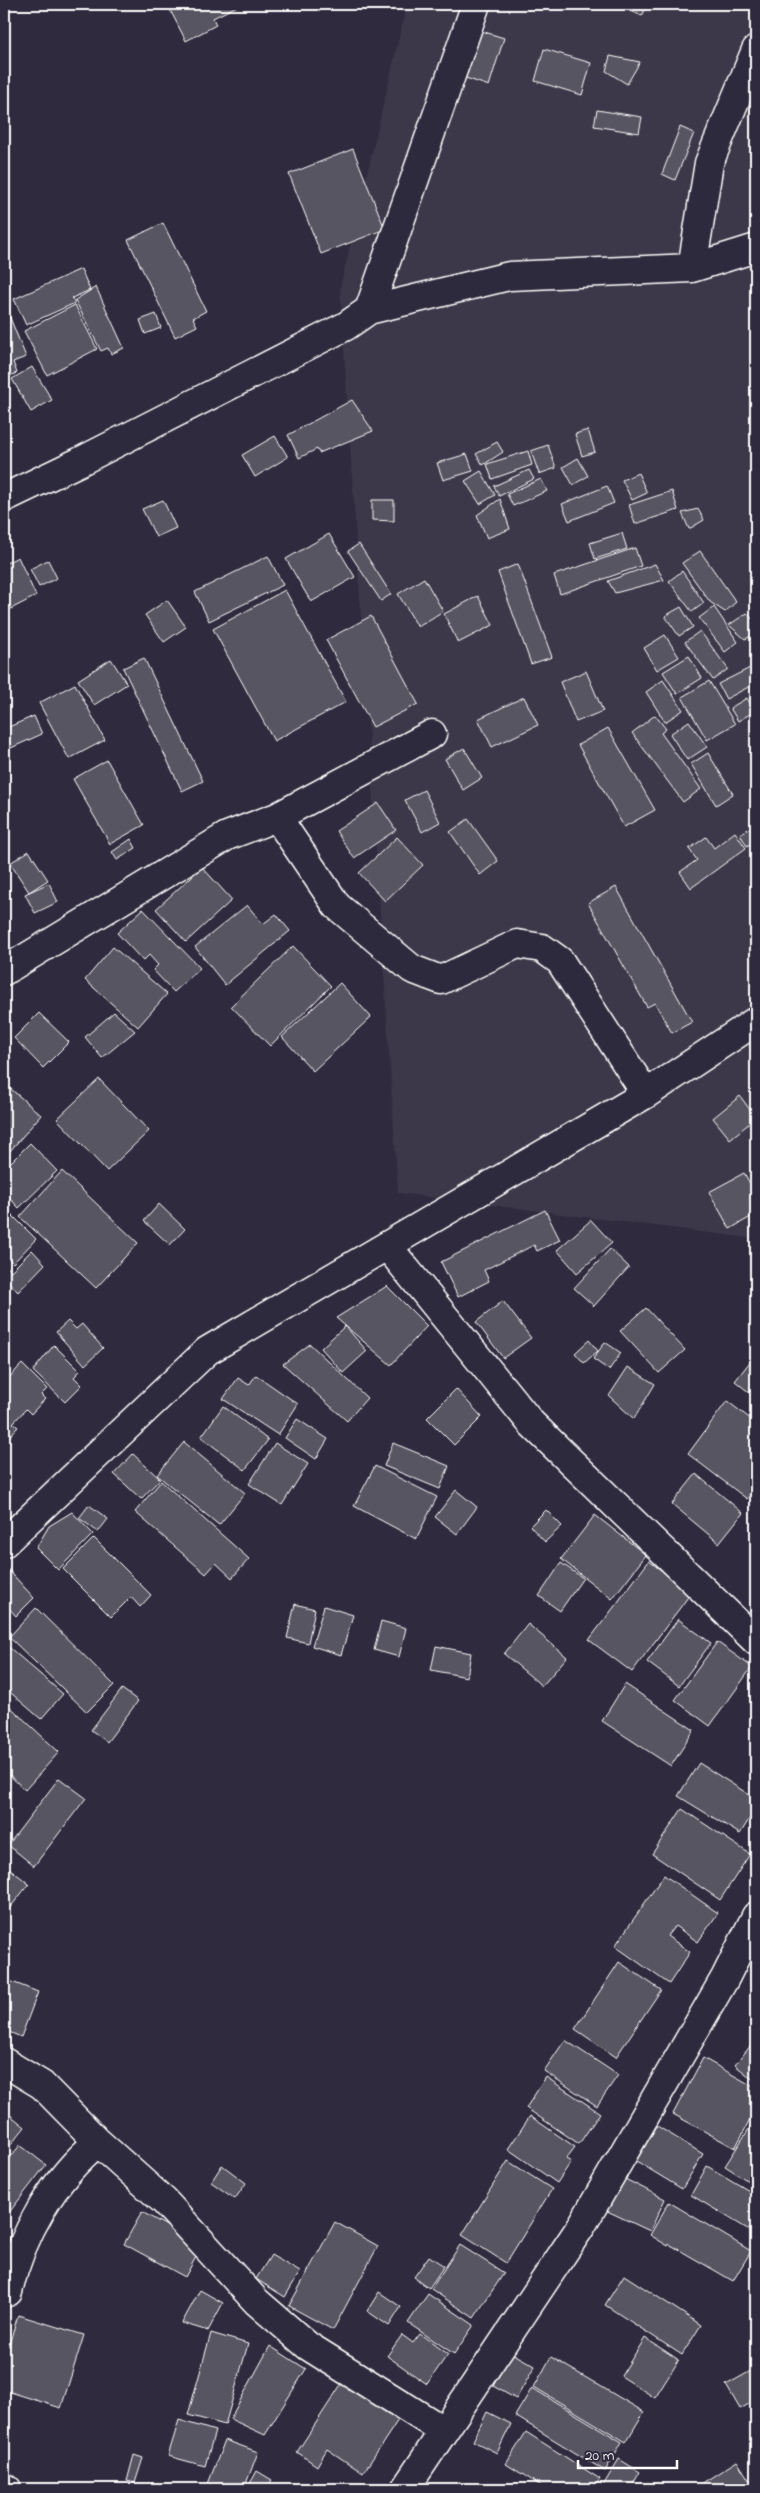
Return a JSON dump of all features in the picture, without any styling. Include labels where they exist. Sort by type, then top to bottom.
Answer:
[{"type":"street","points":[[369,310],[476,4]]},
{"type":"street","points":[[692,268],[710,163],[756,50]]},
{"type":"street","points":[[4,498],[80,462],[337,330],[369,310],[509,276],[692,268],[756,248]]},
{"type":"street","points":[[4,970],[227,836],[277,816],[432,734]]},
{"type":"street","points":[[277,816],[337,906],[412,969],[441,980],[517,944],[542,948],[560,961],[646,1094]]},
{"type":"street","points":[[4,1543],[207,1351],[388,1247],[646,1094],[756,1021]]},
{"type":"street","points":[[388,1247],[531,1422],[756,1641]]},
{"type":"street","points":[[405,2489],[582,2225],[725,1978],[756,1916]]},
{"type":"street","points":[[4,2062],[42,2085],[98,2142],[164,2201],[258,2302],[308,2346],[444,2430]]},
{"type":"street","points":[[8,2292],[15,2264],[51,2192],[82,2155],[98,2142]]},
{"type":"street","points":[[4,2487],[8,2489]]},
{"type":"shaded area","points":[[407,4],[756,4],[756,1239],[398,1193],[340,288]]},
{"type":"building","points":[[167,4],[241,4],[213,18],[216,25],[186,41]]},
{"type":"building","points":[[629,4],[648,4],[642,16],[627,9]]},
{"type":"building","points":[[475,29],[504,38],[489,86],[460,76]]},
{"type":"building","points":[[544,49],[591,63],[582,95],[535,81]]},
{"type":"building","points":[[610,56],[640,62],[627,84],[606,71]]},
{"type":"building","points":[[597,110],[642,117],[639,133],[594,126]]},
{"type":"building","points":[[680,127],[694,133],[675,180],[662,174]]},
{"type":"building","points":[[353,149],[385,229],[321,254],[289,174]]},
{"type":"building","points":[[163,223],[206,311],[193,318],[197,326],[175,337],[128,240]]},
{"type":"building","points":[[81,269],[90,290],[72,298],[75,303],[26,325],[14,299]]},
{"type":"building","points":[[96,287],[124,348],[111,354],[108,348],[101,351],[75,300]]},
{"type":"building","points":[[4,303],[26,357],[13,362],[17,373],[4,378]]},
{"type":"building","points":[[75,305],[97,349],[47,375],[24,331]]},
{"type":"building","points":[[156,314],[161,328],[145,334],[140,320]]},
{"type":"building","points":[[32,367],[52,400],[31,412],[12,379]]},
{"type":"building","points":[[352,400],[373,431],[319,453],[317,449],[299,458],[288,435]]},
{"type":"building","points":[[588,430],[595,452],[582,456],[575,434]]},
{"type":"building","points":[[275,436],[288,457],[255,477],[242,455]]},
{"type":"building","points":[[497,442],[503,452],[483,465],[476,454]]},
{"type":"building","points":[[548,445],[556,468],[539,474],[531,451]]},
{"type":"building","points":[[528,451],[532,465],[492,479],[487,464]]},
{"type":"building","points":[[467,454],[473,471],[443,480],[437,463]]},
{"type":"building","points":[[578,458],[588,476],[573,485],[563,467]]},
{"type":"building","points":[[529,470],[534,479],[499,496],[494,486]]},
{"type":"building","points":[[481,471],[495,495],[480,504],[465,481]]},
{"type":"building","points":[[638,473],[647,493],[632,500],[622,480]]},
{"type":"building","points":[[541,479],[547,491],[513,506],[507,494]]},
{"type":"building","points":[[607,486],[614,503],[569,521],[562,504]]},
{"type":"building","points":[[672,491],[678,510],[635,524],[629,505]]},
{"type":"building","points":[[500,499],[510,529],[487,538],[477,515]]},
{"type":"building","points":[[163,500],[176,528],[156,537],[142,509]]},
{"type":"building","points":[[372,500],[394,500],[394,521],[372,520]]},
{"type":"building","points":[[698,509],[704,520],[689,529],[682,513]]},
{"type":"building","points":[[622,533],[627,549],[595,559],[590,543]]},
{"type":"building","points":[[329,534],[355,577],[311,602],[286,559]]},
{"type":"building","points":[[359,544],[391,594],[381,601],[348,551]]},
{"type":"building","points":[[635,548],[641,566],[560,594],[554,575]]},
{"type":"building","points":[[700,551],[736,602],[725,612],[710,602],[682,563]]},
{"type":"building","points":[[268,556],[283,585],[209,621],[195,592]]},
{"type":"building","points":[[18,557],[36,596],[5,612],[4,564]]},
{"type":"building","points":[[48,560],[57,578],[39,587],[30,569]]},
{"type":"building","points":[[518,564],[552,657],[531,664],[498,572]]},
{"type":"building","points":[[655,564],[664,580],[615,593],[608,581]]},
{"type":"building","points":[[682,571],[704,603],[692,612],[669,581]]},
{"type":"building","points":[[424,578],[443,611],[418,627],[398,594]]},
{"type":"building","points":[[285,590],[346,702],[274,741],[213,629]]},
{"type":"building","points":[[478,596],[493,625],[458,643],[444,614]]},
{"type":"building","points":[[167,600],[186,627],[164,642],[145,615]]},
{"type":"building","points":[[681,607],[693,627],[679,636],[665,616]]},
{"type":"building","points":[[714,607],[738,642],[725,652],[699,618]]},
{"type":"building","points":[[747,613],[756,623],[756,634],[745,639],[729,625]]},
{"type":"building","points":[[371,616],[418,704],[373,727],[326,640]]},
{"type":"building","points":[[700,631],[728,669],[713,680],[685,642]]},
{"type":"building","points":[[665,635],[679,657],[657,670],[644,648]]},
{"type":"building","points":[[689,656],[702,678],[677,694],[663,672]]},
{"type":"building","points":[[144,658],[203,781],[182,791],[123,668]]},
{"type":"building","points":[[111,659],[127,684],[94,705],[78,680]]},
{"type":"building","points":[[750,668],[756,683],[726,699],[718,684]]},
{"type":"building","points":[[586,671],[603,711],[576,722],[560,682]]},
{"type":"building","points":[[663,680],[683,710],[665,722],[646,692]]},
{"type":"building","points":[[709,681],[735,724],[707,740],[682,697]]},
{"type":"building","points":[[75,684],[105,740],[69,759],[39,703]]},
{"type":"building","points":[[524,697],[538,725],[492,747],[478,719]]},
{"type":"building","points":[[747,698],[755,711],[738,721],[730,708]]},
{"type":"building","points":[[655,715],[666,729],[661,733],[701,789],[683,802],[632,733]]},
{"type":"building","points":[[34,716],[42,734],[11,748],[4,729]]},
{"type":"building","points":[[689,721],[707,747],[687,760],[670,734]]},
{"type":"building","points":[[608,728],[655,810],[624,827],[578,745]]},
{"type":"building","points":[[464,748],[482,778],[463,790],[445,759]]},
{"type":"building","points":[[708,753],[733,794],[716,805],[691,764]]},
{"type":"building","points":[[107,760],[144,825],[110,844],[73,779]]},
{"type":"building","points":[[424,790],[440,822],[422,832],[405,800]]},
{"type":"building","points":[[378,803],[396,830],[354,858],[336,831]]},
{"type":"building","points":[[468,819],[498,861],[480,875],[450,832]]},
{"type":"building","points":[[750,828],[756,840],[747,846],[740,834]]},
{"type":"building","points":[[735,832],[746,848],[691,888],[680,872],[697,860],[689,849],[706,837],[714,848]]},
{"type":"building","points":[[397,837],[423,865],[385,901],[359,873]]},
{"type":"building","points":[[131,839],[136,848],[117,860],[112,852]]},
{"type":"building","points":[[29,851],[48,880],[29,892],[10,863]]},
{"type":"building","points":[[202,867],[232,900],[186,942],[156,909]]},
{"type":"building","points":[[49,883],[58,902],[35,913],[25,894]]},
{"type":"building","points":[[616,887],[692,1022],[672,1033],[655,1003],[647,1007],[588,903]]},
{"type":"building","points":[[247,905],[263,924],[276,914],[290,931],[225,985],[195,947]]},
{"type":"building","points":[[143,909],[200,968],[174,992],[153,970],[158,965],[149,955],[143,961],[117,933]]},
{"type":"building","points":[[293,946],[331,986],[270,1046],[231,1006]]},
{"type":"building","points":[[113,947],[167,994],[138,1027],[85,980]]},
{"type":"building","points":[[340,983],[371,1017],[313,1071],[282,1037]]},
{"type":"building","points":[[114,1012],[135,1031],[102,1058],[85,1037]]},
{"type":"building","points":[[39,1013],[69,1042],[43,1068],[14,1038]]},
{"type":"building","points":[[99,1079],[149,1131],[107,1171],[57,1119]]},
{"type":"building","points":[[4,1083],[41,1115],[10,1151],[4,1145]]},
{"type":"building","points":[[740,1096],[756,1118],[730,1139],[713,1118]]},
{"type":"building","points":[[30,1143],[57,1171],[19,1208],[4,1192],[4,1169]]},
{"type":"building","points":[[62,1171],[138,1243],[96,1288],[20,1217]]},
{"type":"building","points":[[744,1173],[756,1194],[756,1214],[730,1229],[709,1192]]},
{"type":"building","points":[[159,1204],[185,1229],[170,1245],[144,1221]]},
{"type":"building","points":[[4,1207],[36,1239],[13,1263],[4,1254]]},
{"type":"building","points":[[545,1210],[560,1240],[537,1251],[534,1245],[484,1270],[489,1281],[458,1297],[441,1262]]},
{"type":"building","points":[[591,1220],[612,1243],[577,1273],[557,1250]]},
{"type":"building","points":[[610,1249],[629,1267],[594,1306],[574,1288]]},
{"type":"building","points":[[32,1250],[45,1264],[18,1292],[4,1277],[4,1263],[11,1271]]},
{"type":"building","points":[[387,1286],[427,1326],[391,1365],[336,1318]]},
{"type":"building","points":[[503,1301],[531,1338],[503,1358],[476,1322]]},
{"type":"building","points":[[646,1308],[685,1350],[659,1373],[620,1331]]},
{"type":"building","points":[[68,1321],[76,1329],[82,1324],[103,1348],[85,1365],[56,1332]]},
{"type":"building","points":[[345,1326],[367,1351],[343,1373],[321,1348]]},
{"type":"building","points":[[589,1340],[598,1351],[584,1363],[575,1353]]},
{"type":"building","points":[[605,1342],[621,1353],[609,1370],[593,1359]]},
{"type":"building","points":[[310,1344],[367,1398],[347,1421],[283,1364]]},
{"type":"building","points":[[54,1345],[80,1371],[74,1377],[82,1385],[65,1402],[33,1371]]},
{"type":"building","points":[[756,1354],[756,1398],[735,1381]]},
{"type":"building","points":[[22,1364],[47,1389],[41,1395],[45,1399],[31,1414],[26,1409],[13,1423],[18,1427],[4,1442],[4,1383]]},
{"type":"building","points":[[628,1367],[655,1384],[634,1419],[609,1396]]},
{"type":"building","points":[[256,1375],[298,1404],[278,1435],[223,1399],[238,1378],[249,1385]]},
{"type":"building","points":[[456,1389],[482,1417],[454,1445],[427,1418]]},
{"type":"building","points":[[727,1401],[756,1423],[756,1486],[747,1499],[688,1454]]},
{"type":"building","points":[[223,1406],[268,1440],[245,1470],[201,1437]]},
{"type":"building","points":[[297,1419],[328,1439],[316,1459],[285,1438]]},
{"type":"building","points":[[184,1442],[245,1493],[219,1525],[157,1475]]},
{"type":"building","points":[[275,1443],[308,1464],[282,1505],[249,1484]]},
{"type":"building","points":[[393,1443],[449,1466],[440,1489],[384,1466]]},
{"type":"building","points":[[133,1454],[160,1479],[141,1499],[114,1474]]},
{"type":"building","points":[[375,1466],[437,1497],[416,1539],[354,1506]]},
{"type":"building","points":[[696,1474],[743,1513],[719,1543],[672,1504]]},
{"type":"building","points":[[161,1481],[249,1559],[232,1578],[216,1563],[206,1574],[135,1512]]},
{"type":"building","points":[[456,1490],[477,1507],[457,1534],[435,1517]]},
{"type":"building","points":[[89,1505],[108,1519],[98,1532],[79,1518]]},
{"type":"building","points":[[546,1510],[562,1526],[545,1542],[530,1526]]},
{"type":"building","points":[[72,1512],[93,1534],[58,1570],[36,1548],[49,1526]]},
{"type":"building","points":[[595,1515],[646,1555],[612,1599],[561,1559]]},
{"type":"building","points":[[94,1538],[151,1595],[140,1607],[131,1597],[111,1617],[63,1569]]},
{"type":"building","points":[[649,1561],[691,1593],[632,1672],[589,1640]]},
{"type":"building","points":[[561,1563],[583,1578],[560,1611],[539,1596]]},
{"type":"building","points":[[4,1565],[34,1598],[16,1616],[4,1603]]},
{"type":"building","points":[[295,1604],[315,1609],[308,1643],[287,1638]]},
{"type":"building","points":[[324,1606],[353,1615],[341,1655],[312,1646]]},
{"type":"building","points":[[36,1608],[114,1685],[87,1712],[9,1637]]},
{"type":"building","points":[[678,1619],[711,1643],[679,1686],[647,1662]]},
{"type":"building","points":[[381,1621],[406,1628],[399,1657],[374,1650]]},
{"type":"building","points":[[528,1624],[567,1657],[542,1686],[504,1654]]},
{"type":"building","points":[[717,1642],[752,1667],[710,1726],[675,1700]]},
{"type":"building","points":[[4,1643],[63,1694],[41,1719],[4,1687]]},
{"type":"building","points":[[436,1646],[471,1653],[467,1677],[431,1670]]},
{"type":"building","points":[[625,1684],[694,1730],[671,1766],[602,1721]]},
{"type":"building","points":[[122,1689],[138,1701],[107,1742],[91,1730]]},
{"type":"building","points":[[4,1701],[59,1752],[25,1790],[4,1770]]},
{"type":"building","points":[[699,1763],[756,1799],[756,1808],[740,1834],[678,1796]]},
{"type":"building","points":[[59,1778],[86,1798],[34,1866],[8,1845]]},
{"type":"building","points":[[682,1809],[750,1854],[720,1900],[652,1854]]},
{"type":"building","points":[[4,1864],[29,1884],[4,1915]]},
{"type":"building","points":[[664,1875],[718,1913],[698,1942],[675,1926],[667,1936],[690,1952],[669,1984],[615,1946]]},
{"type":"building","points":[[619,1962],[661,1990],[616,2057],[575,2029]]},
{"type":"building","points":[[7,1980],[38,1992],[21,2037],[4,2030],[4,1989]]},
{"type":"building","points":[[756,2039],[756,2082],[735,2065]]},
{"type":"building","points":[[565,2040],[618,2075],[597,2106],[544,2071]]},
{"type":"building","points":[[703,2058],[756,2088],[756,2109],[735,2148],[673,2114]]},
{"type":"building","points":[[546,2077],[600,2113],[579,2144],[526,2108]]},
{"type":"building","points":[[4,2110],[25,2127],[4,2153]]},
{"type":"building","points":[[530,2116],[575,2147],[566,2159],[571,2162],[557,2183],[508,2149]]},
{"type":"building","points":[[756,2118],[756,2186],[725,2166]]},
{"type":"building","points":[[657,2126],[703,2154],[682,2189],[636,2161]]},
{"type":"building","points":[[20,2145],[46,2165],[4,2219],[4,2166]]},
{"type":"building","points":[[508,2161],[552,2189],[506,2263],[462,2235]]},
{"type":"building","points":[[222,2165],[246,2183],[235,2199],[211,2182]]},
{"type":"building","points":[[707,2166],[756,2195],[756,2234],[691,2195]]},
{"type":"building","points":[[621,2177],[665,2199],[650,2231],[605,2210]]},
{"type":"building","points":[[669,2202],[751,2251],[733,2281],[650,2235]]},
{"type":"building","points":[[142,2212],[202,2246],[185,2277],[124,2244]]},
{"type":"building","points":[[335,2222],[378,2246],[333,2330],[289,2306]]},
{"type":"building","points":[[460,2245],[504,2273],[474,2318],[431,2289]]},
{"type":"building","points":[[271,2255],[300,2272],[285,2297],[256,2279]]},
{"type":"building","points":[[429,2256],[444,2266],[429,2288],[414,2277]]},
{"type":"building","points":[[624,2275],[701,2325],[682,2355],[605,2305]]},
{"type":"building","points":[[200,2290],[223,2303],[208,2331],[182,2323]]},
{"type":"building","points":[[379,2292],[401,2307],[389,2326],[367,2311]]},
{"type":"building","points":[[428,2294],[474,2325],[454,2354],[408,2323]]},
{"type":"building","points":[[18,2315],[84,2335],[61,2408],[4,2390],[4,2361]]},
{"type":"building","points":[[211,2333],[248,2344],[225,2425],[188,2415]]},
{"type":"building","points":[[420,2334],[448,2354],[427,2384],[387,2356],[402,2335],[413,2343]]},
{"type":"building","points":[[645,2338],[679,2360],[655,2398],[621,2376]]},
{"type":"building","points":[[270,2346],[306,2369],[265,2435],[230,2419]]},
{"type":"building","points":[[512,2353],[535,2366],[516,2399],[493,2386]]},
{"type":"building","points":[[551,2357],[644,2412],[626,2442],[534,2387]]},
{"type":"building","points":[[756,2368],[756,2400],[740,2409],[726,2385]]},
{"type":"building","points":[[342,2383],[398,2420],[363,2473],[327,2449],[317,2466],[297,2452]]},
{"type":"building","points":[[532,2388],[622,2442],[605,2471],[515,2416]]},
{"type":"building","points":[[487,2412],[511,2424],[497,2453],[473,2441]]},
{"type":"building","points":[[179,2420],[215,2431],[205,2466],[168,2456]]},
{"type":"building","points":[[526,2432],[600,2479],[594,2489],[546,2489],[506,2464]]},
{"type":"building","points":[[225,2440],[258,2452],[244,2489],[206,2489]]},
{"type":"building","points":[[134,2455],[143,2458],[135,2483],[127,2481]]},
{"type":"building","points":[[619,2459],[640,2472],[630,2489],[601,2489]]},
{"type":"building","points":[[737,2461],[755,2489],[693,2489]]},
{"type":"building","points":[[257,2471],[272,2480],[266,2489],[247,2489]]}]
